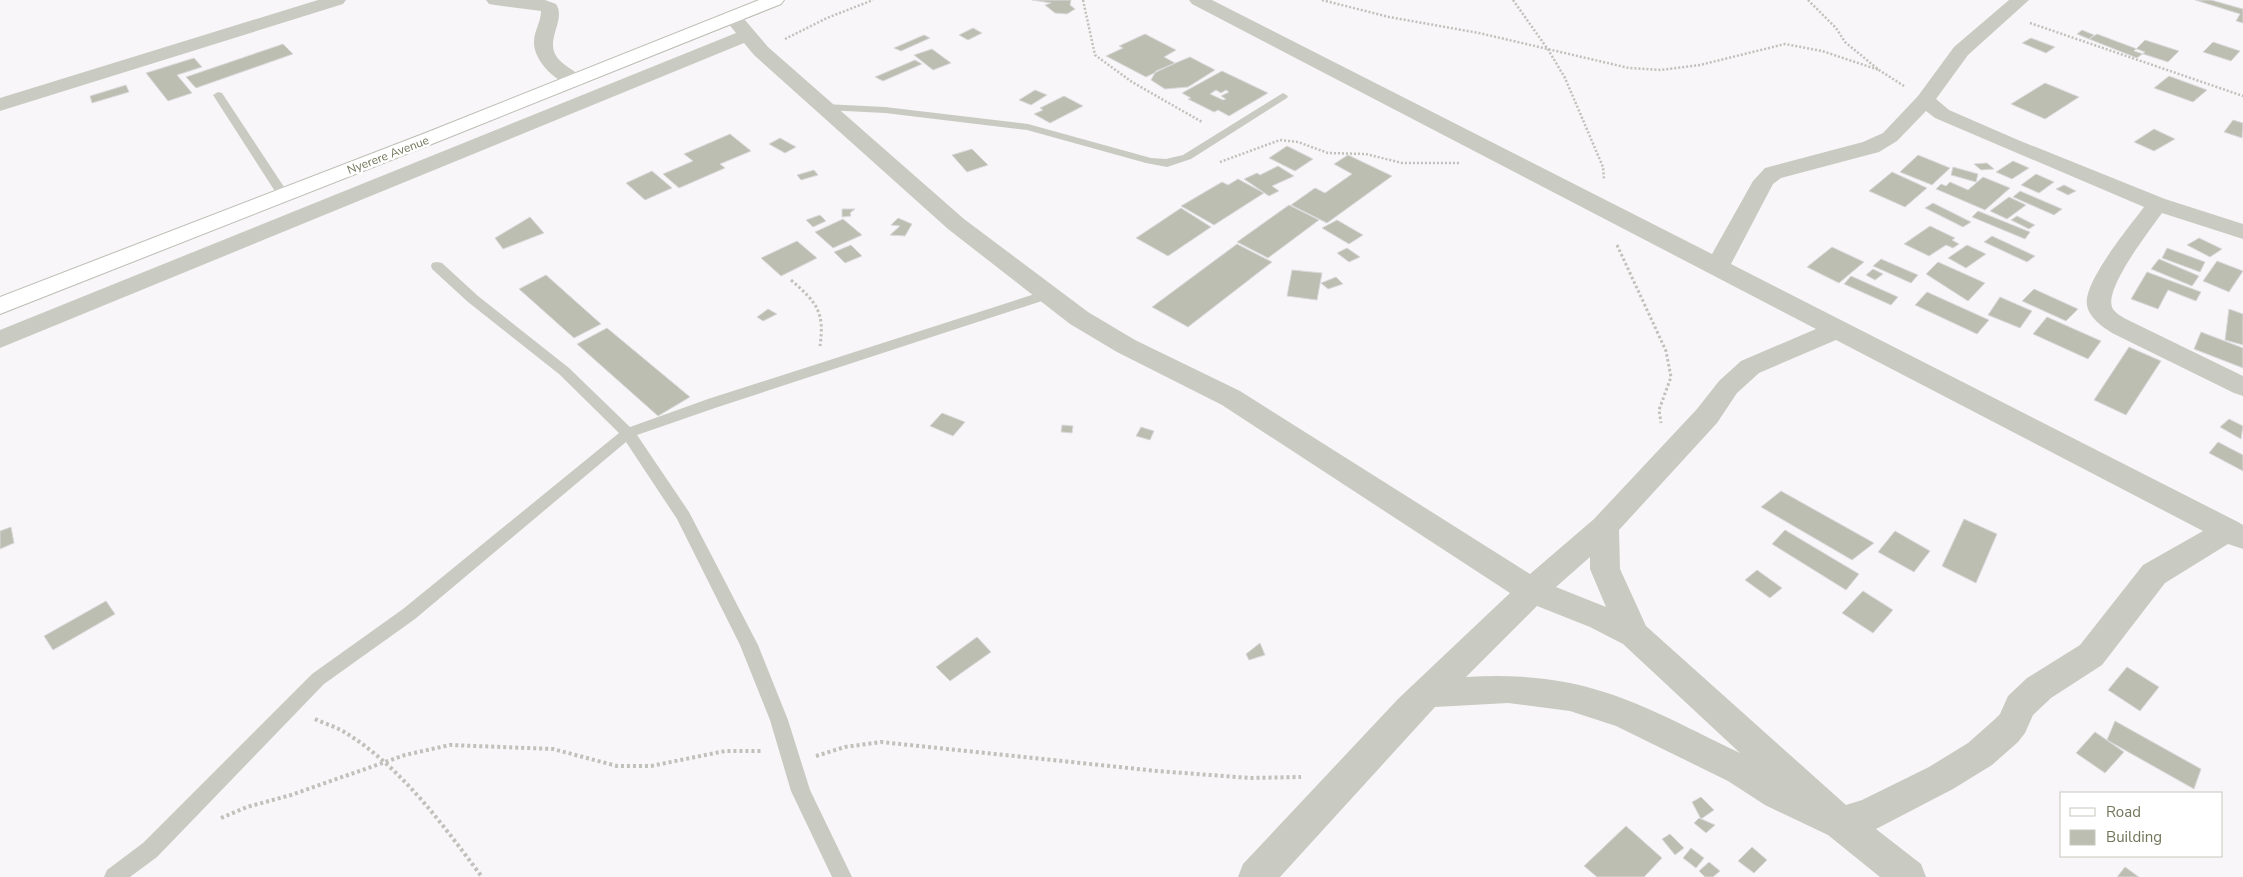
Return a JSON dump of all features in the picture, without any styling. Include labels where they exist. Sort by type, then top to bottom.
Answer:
[{"type":"main road","name":"Nyerere Avenue","points":[[0,306],[575,81],[747,34],[775,0]]},
{"type":"street","points":[[0,105],[337,0]]},
{"type":"street","points":[[495,0],[539,4],[550,8],[550,18],[544,32],[544,48],[549,62],[575,81]]},
{"type":"street","points":[[1198,0],[1606,212],[1717,267],[2235,534]]},
{"type":"street","points":[[1717,267],[1764,180],[1773,173],[1871,147],[1890,137],[1924,100],[1961,51],[2020,0]]},
{"type":"street","points":[[0,340],[747,34],[825,107],[956,224],[1046,295],[1079,318],[1126,346],[1231,398],[1532,591],[1601,618],[1634,635],[1841,823],[1908,877]]},
{"type":"street","points":[[1924,100],[1942,114],[2157,204],[2243,232]]},
{"type":"street","points":[[2157,204],[2113,267],[2100,290],[2098,306],[2106,317],[2121,327],[2243,386]]},
{"type":"street","points":[[1256,877],[1427,693],[1532,591],[1604,526],[1706,416],[1728,387],[1750,367],[1836,330]]},
{"type":"street","points":[[1604,526],[1606,569],[1634,635]]},
{"type":"street","points":[[1427,693],[1508,689],[1570,697],[1625,714],[1740,770],[1777,794],[1841,823],[1869,815],[1942,778],[1980,754],[2006,732],[2013,723],[2020,706],[2039,688],[2091,655],[2154,574],[2235,534]]},
{"type":"lane","points":[[218,95],[284,196]]},
{"type":"lane","points":[[825,107],[885,110],[1028,127],[1150,161],[1167,163],[1177,161],[1227,133],[1283,96]]},
{"type":"lane","points":[[437,266],[473,299],[564,371],[628,433],[683,516],[749,645],[779,720],[801,791],[842,877]]},
{"type":"lane","points":[[114,877],[150,850],[318,679],[409,614],[628,433],[816,369],[1046,295]]},
{"type":"path","points":[[747,34],[827,18],[873,0]]},
{"type":"path","points":[[1083,0],[1095,55],[1157,98],[1227,133]]},
{"type":"path","points":[[1322,0],[1389,17],[1479,32],[1629,68],[1661,70],[1700,64],[1785,44],[1822,51],[1879,70]]},
{"type":"path","points":[[1513,0],[1528,24],[1549,50],[1581,112],[1603,167],[1606,212],[1628,272],[1666,351],[1671,377],[1659,410],[1665,459]]},
{"type":"path","points":[[1808,0],[1836,28],[1845,42],[1879,70],[1924,100]]},
{"type":"path","points":[[2004,14],[2243,96]]},
{"type":"path","points":[[1177,161],[1214,163],[1227,161],[1280,140],[1298,142],[1328,153],[1366,154],[1402,163],[1466,163]]},
{"type":"path","points":[[791,280],[815,302],[823,319],[816,369]]},
{"type":"path","points":[[289,708],[348,734],[384,762],[439,821],[482,877]]},
{"type":"path","points":[[211,822],[247,807],[384,762],[450,745],[553,749],[617,766],[652,766],[725,751],[791,758],[881,742],[1157,771],[1240,777],[1349,776]]},
{"type":"building","points":[[1032,0],[1071,0],[1070,5],[1075,9],[1067,14],[1055,13],[1045,5],[1051,3]]},
{"type":"building","points":[[2195,0],[2211,0],[2243,9],[2243,23],[2236,21],[2240,14]]},
{"type":"building","points":[[973,28],[982,33],[968,40],[959,35]]},
{"type":"building","points":[[2082,30],[2094,35],[2089,39],[2077,34]]},
{"type":"building","points":[[1145,34],[1176,50],[1164,57],[1175,63],[1146,77],[1106,56],[1123,48],[1119,46]]},
{"type":"building","points":[[2097,34],[2145,52],[2137,58],[2089,39]]},
{"type":"building","points":[[924,35],[930,38],[901,51],[894,48]]},
{"type":"building","points":[[2031,38],[2055,47],[2046,53],[2022,43]]},
{"type":"building","points":[[2145,40],[2179,51],[2168,62],[2134,51]]},
{"type":"building","points":[[2213,42],[2240,51],[2231,61],[2203,52]]},
{"type":"building","points":[[283,44],[293,54],[196,88],[186,77]]},
{"type":"building","points":[[932,49],[951,63],[933,70],[914,55]]},
{"type":"building","points":[[1190,57],[1215,70],[1188,87],[1165,89],[1151,80],[1156,71]]},
{"type":"building","points":[[194,58],[202,67],[177,75],[192,93],[168,101],[146,73]]},
{"type":"building","points":[[915,60],[922,64],[883,81],[875,77]]},
{"type":"building","points":[[1222,71],[1268,93],[1229,116],[1218,110],[1214,112],[1188,99],[1191,98],[1182,93]],"holes":[[[1216,90],[1221,93],[1226,90],[1229,92],[1221,96],[1226,99],[1223,100],[1210,94]]]},
{"type":"building","points":[[2169,76],[2207,90],[2193,102],[2154,88]]},
{"type":"building","points":[[2045,83],[2079,97],[2045,119],[2011,104]]},
{"type":"building","points":[[126,85],[129,92],[92,103],[90,96]]},
{"type":"building","points":[[1035,90],[1047,95],[1031,105],[1019,100]]},
{"type":"building","points":[[1064,96],[1083,106],[1050,123],[1034,114],[1043,110],[1040,108]]},
{"type":"building","points":[[2233,120],[2243,123],[2242,138],[2224,132]]},
{"type":"building","points":[[2154,129],[2175,139],[2154,151],[2134,142]]},
{"type":"building","points":[[730,134],[751,151],[720,164],[725,168],[679,188],[663,174],[693,161],[684,154]]},
{"type":"building","points":[[780,138],[796,147],[785,153],[769,144]]},
{"type":"building","points":[[1287,146],[1313,159],[1295,171],[1269,158]]},
{"type":"building","points":[[972,149],[988,165],[967,172],[952,155]]},
{"type":"building","points":[[1348,155],[1392,176],[1327,223],[1291,205],[1315,188],[1325,193],[1352,174],[1334,164]]},
{"type":"building","points":[[1918,155],[1950,168],[1932,185],[1900,172]]},
{"type":"building","points":[[2013,161],[2029,168],[2012,179],[1996,172]]},
{"type":"building","points":[[1987,163],[1994,169],[1981,170],[1974,164]]},
{"type":"building","points":[[1278,166],[1294,176],[1272,186],[1279,191],[1269,196],[1244,179],[1257,173],[1260,175]]},
{"type":"building","points":[[1953,167],[1978,174],[1976,182],[1951,175]]},
{"type":"building","points":[[814,170],[818,175],[801,180],[797,175]]},
{"type":"building","points":[[652,171],[672,188],[645,200],[626,183]]},
{"type":"building","points":[[1892,172],[1927,188],[1905,207],[1869,191]]},
{"type":"building","points":[[2036,174],[2054,182],[2039,193],[2021,185]]},
{"type":"building","points":[[1983,177],[2010,188],[1985,210],[1936,189],[1941,184],[1946,186],[1950,182],[1968,190]]},
{"type":"building","points":[[1238,179],[1264,193],[1214,225],[1181,206],[1222,182],[1228,185]]},
{"type":"building","points":[[2064,185],[2076,191],[2068,195],[2056,189]]},
{"type":"building","points":[[2020,191],[2062,209],[2054,215],[2013,197]]},
{"type":"building","points":[[2009,197],[2026,205],[2007,219],[1990,211]]},
{"type":"building","points":[[1933,203],[1971,222],[1963,227],[1925,208]]},
{"type":"building","points":[[1289,205],[1319,220],[1268,258],[1237,242]]},
{"type":"building","points":[[1181,208],[1211,227],[1168,256],[1136,238]]},
{"type":"building","points":[[842,209],[855,209],[850,213],[851,216],[842,217]]},
{"type":"building","points":[[1978,211],[2030,232],[2025,239],[1972,217]]},
{"type":"building","points":[[820,215],[826,221],[813,227],[806,220]]},
{"type":"building","points":[[2017,216],[2035,225],[2029,229],[2011,220]]},
{"type":"building","points":[[530,217],[544,233],[503,249],[495,238]]},
{"type":"building","points":[[898,218],[912,224],[905,236],[890,235],[900,226],[891,225]]},
{"type":"building","points":[[843,219],[862,235],[833,248],[815,232]]},
{"type":"building","points":[[1337,220],[1363,235],[1349,244],[1322,228]]},
{"type":"building","points":[[1930,226],[1955,238],[1952,240],[1959,244],[1953,248],[1946,245],[1929,256],[1904,244]]},
{"type":"building","points":[[1992,236],[2035,256],[2027,262],[1984,242]]},
{"type":"building","points":[[2199,238],[2222,249],[2210,257],[2187,245]]},
{"type":"building","points":[[797,241],[817,258],[781,276],[761,258]]},
{"type":"building","points":[[1237,244],[1272,262],[1188,327],[1152,307]]},
{"type":"building","points":[[851,245],[862,256],[845,263],[834,252]]},
{"type":"building","points":[[1967,245],[1986,254],[1966,268],[1948,258]]},
{"type":"building","points":[[1832,247],[1864,262],[1839,283],[1807,267]]},
{"type":"building","points":[[1347,248],[1360,257],[1349,262],[1337,253]]},
{"type":"building","points":[[2167,248],[2205,262],[2200,272],[2162,258]]},
{"type":"building","points":[[1881,259],[1918,275],[1911,283],[1873,266]]},
{"type":"building","points":[[2159,259],[2199,276],[2192,286],[2151,269]]},
{"type":"building","points":[[2217,261],[2243,271],[2229,292],[2203,281]]},
{"type":"building","points":[[1938,262],[1985,283],[1968,301],[1926,274]]},
{"type":"building","points":[[1873,269],[1883,274],[1875,280],[1866,275]]},
{"type":"building","points":[[1292,270],[1322,273],[1317,300],[1287,296]]},
{"type":"building","points":[[2147,272],[2201,292],[2196,301],[2168,290],[2158,309],[2131,299]]},
{"type":"building","points":[[546,275],[601,324],[574,338],[519,289]]},
{"type":"building","points":[[1851,276],[1898,297],[1891,305],[1844,284]]},
{"type":"building","points":[[1336,277],[1343,284],[1328,289],[1321,283]]},
{"type":"building","points":[[2034,289],[2078,309],[2066,321],[2022,301]]},
{"type":"building","points":[[1927,292],[1989,320],[1977,334],[1915,305]]},
{"type":"building","points":[[2000,297],[2032,311],[2020,328],[1988,315]]},
{"type":"building","points":[[768,309],[777,314],[763,321],[757,317]]},
{"type":"building","points":[[2229,309],[2243,314],[2243,345],[2225,340]]},
{"type":"building","points":[[2047,317],[2101,341],[2088,359],[2033,334]]},
{"type":"building","points":[[607,328],[690,397],[658,416],[577,344]]},
{"type":"building","points":[[2201,332],[2243,348],[2243,368],[2194,349]]},
{"type":"building","points":[[2129,347],[2161,361],[2126,415],[2094,400]]},
{"type":"building","points":[[942,413],[965,422],[953,436],[930,426]]},
{"type":"building","points":[[2229,419],[2243,426],[2241,439],[2220,427]]},
{"type":"building","points":[[1062,425],[1073,426],[1072,433],[1061,432]]},
{"type":"building","points":[[1141,427],[1154,431],[1150,440],[1136,436]]},
{"type":"building","points":[[2218,442],[2243,455],[2243,471],[2209,453]]},
{"type":"building","points":[[1781,491],[1874,543],[1852,560],[1761,507]]},
{"type":"building","points":[[1964,519],[1997,534],[1976,583],[1942,566]]},
{"type":"building","points":[[11,527],[14,543],[0,549],[0,531]]},
{"type":"building","points":[[1785,530],[1859,574],[1846,590],[1772,544]]},
{"type":"building","points":[[1895,531],[1930,551],[1914,572],[1878,552]]},
{"type":"building","points":[[1757,570],[1782,588],[1770,598],[1745,580]]},
{"type":"building","points":[[1863,591],[1893,610],[1873,633],[1842,613]]},
{"type":"building","points":[[106,601],[115,614],[53,650],[44,636]]},
{"type":"building","points":[[977,637],[991,652],[950,681],[936,667]]},
{"type":"building","points":[[1260,643],[1265,655],[1249,660],[1246,654]]},
{"type":"building","points":[[2127,667],[2159,687],[2140,711],[2108,690]]},
{"type":"building","points":[[2115,721],[2201,769],[2194,789],[2107,740]]},
{"type":"building","points":[[2095,732],[2124,752],[2105,773],[2076,753]]},
{"type":"building","points":[[1701,797],[1714,810],[1701,819],[1692,802]]},
{"type":"building","points":[[1699,818],[1715,825],[1706,833],[1694,823]]},
{"type":"building","points":[[1626,826],[1662,858],[1644,877],[1597,877],[1584,866]]},
{"type":"building","points":[[1670,834],[1684,848],[1675,855],[1662,839]]},
{"type":"building","points":[[1752,847],[1767,860],[1754,873],[1738,861]]},
{"type":"building","points":[[1691,848],[1704,858],[1696,868],[1683,858]]},
{"type":"building","points":[[1709,862],[1720,871],[1713,877],[1705,877],[1699,871]]},
{"type":"building","points":[[2125,867],[2139,877],[2117,877]]}]
